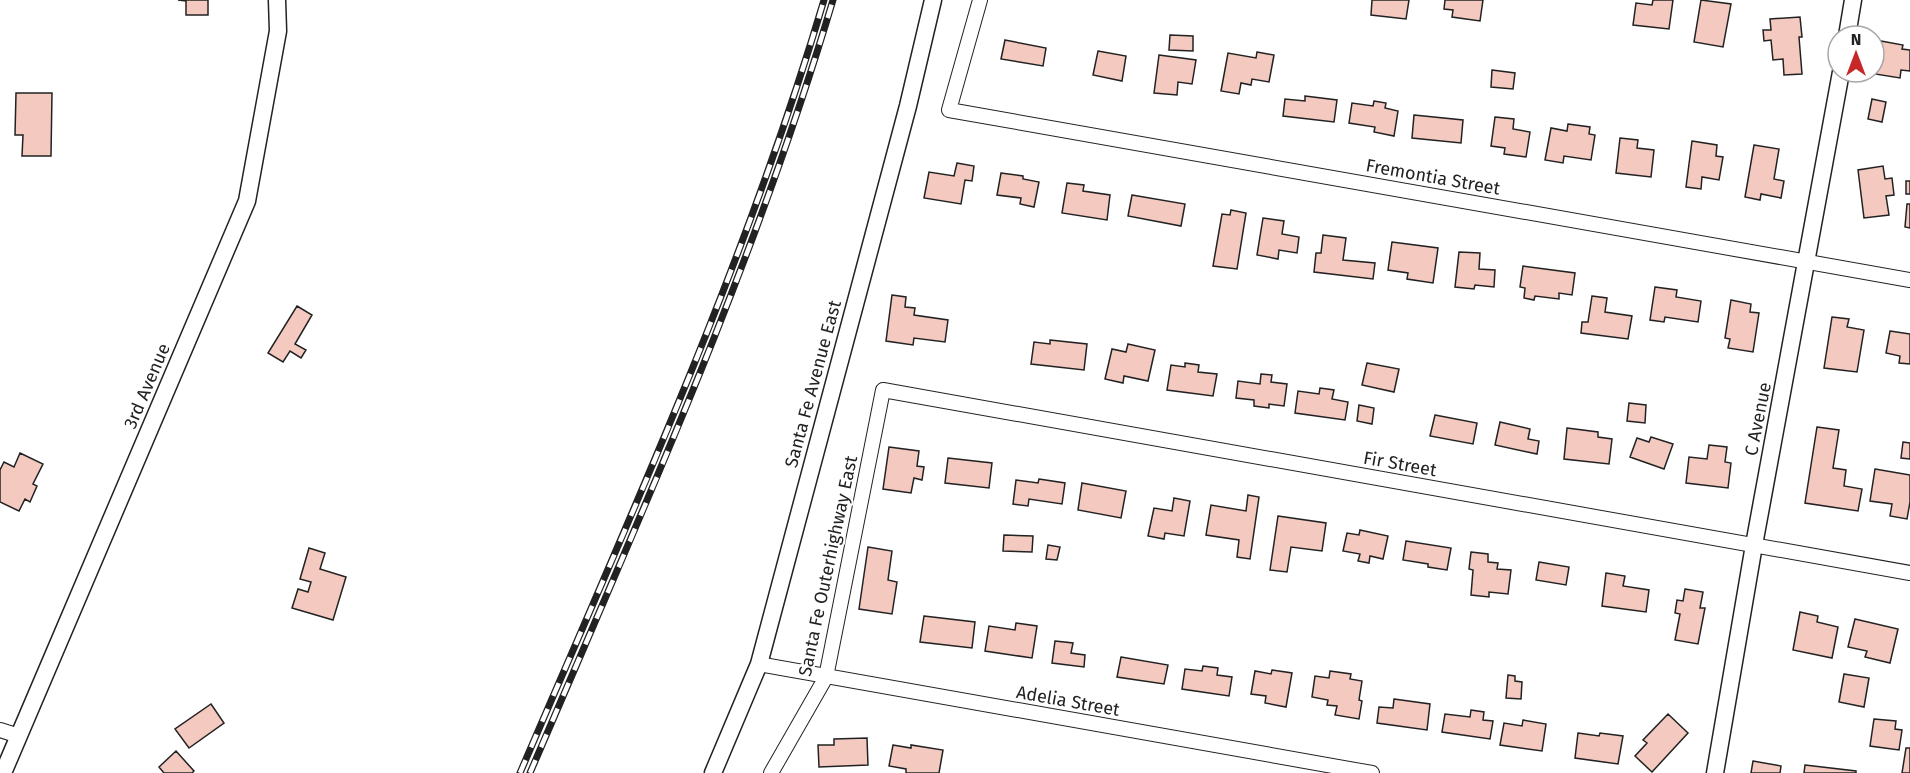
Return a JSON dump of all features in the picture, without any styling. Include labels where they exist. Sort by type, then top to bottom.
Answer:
[{"type":"street","name":"3rd Avenue","points":[[3,773],[247,201],[278,31],[277,0]]},
{"type":"street","name":"Santa Fe Avenue East","points":[[713,773],[759,664],[908,106],[933,0]]},
{"type":"street","name":"Fremontia Street","points":[[980,0],[949,110],[1910,280]]},
{"type":"street","points":[[1849,24],[1853,0]]},
{"type":"street","name":"C Avenue","points":[[1715,773],[1838,84]]},
{"type":"street","name":"Fir Street","points":[[883,390],[1910,573]]},
{"type":"street","name":"Santa Fe Outerhighway East","points":[[771,773],[826,677],[883,390]]},
{"type":"street","name":"Adelia Street","points":[[759,664],[1372,773]]},
{"type":"street","points":[[0,730],[19,736]]},
{"type":"building","points":[[178,0],[208,0],[208,15],[186,15],[186,1]]},
{"type":"building","points":[[1372,0],[1409,0],[1406,19],[1371,15]]},
{"type":"building","points":[[1445,0],[1483,0],[1480,21],[1452,17],[1453,10],[1444,9]]},
{"type":"building","points":[[1653,0],[1673,0],[1669,29],[1633,25],[1636,3],[1652,5]]},
{"type":"building","points":[[1701,0],[1731,4],[1723,47],[1694,42]]},
{"type":"building","points":[[1800,17],[1802,74],[1784,75],[1783,59],[1773,60],[1771,40],[1764,41],[1763,30],[1771,30],[1770,19]]},
{"type":"building","points":[[1170,35],[1193,36],[1193,51],[1169,50]]},
{"type":"building","points":[[1005,40],[1046,48],[1043,66],[1001,59]]},
{"type":"building","points":[[1886,42],[1903,45],[1902,49],[1910,50],[1910,71],[1901,70],[1900,78],[1886,76]]},
{"type":"building","points":[[1098,51],[1126,56],[1122,81],[1093,75]]},
{"type":"building","points":[[1257,52],[1274,55],[1269,82],[1252,79],[1251,85],[1241,83],[1239,94],[1221,91],[1228,53],[1256,58]]},
{"type":"building","points":[[1159,55],[1196,60],[1192,84],[1178,82],[1177,95],[1154,93]]},
{"type":"building","points":[[1492,70],[1515,73],[1513,89],[1491,87]]},
{"type":"building","points":[[16,93],[52,93],[51,156],[22,156],[23,135],[15,135]]},
{"type":"building","points":[[1305,96],[1337,100],[1334,122],[1283,116],[1285,99],[1305,101]]},
{"type":"building","points":[[1872,99],[1886,102],[1882,122],[1868,119]]},
{"type":"building","points":[[1374,101],[1386,103],[1385,108],[1398,111],[1394,136],[1374,132],[1375,127],[1349,123],[1352,103],[1373,106]]},
{"type":"building","points":[[1414,115],[1463,120],[1461,143],[1412,138]]},
{"type":"building","points":[[1495,117],[1514,119],[1513,129],[1530,132],[1526,157],[1504,154],[1505,148],[1491,146]]},
{"type":"building","points":[[1568,124],[1590,127],[1589,134],[1595,135],[1591,160],[1564,156],[1563,163],[1545,160],[1551,128],[1567,131]]},
{"type":"building","points":[[1620,138],[1638,140],[1637,148],[1654,150],[1651,177],[1616,173]]},
{"type":"building","points":[[1692,141],[1717,145],[1716,156],[1723,157],[1719,180],[1702,177],[1701,189],[1686,187]]},
{"type":"building","points":[[1754,145],[1779,149],[1774,179],[1784,181],[1781,198],[1761,194],[1760,200],[1745,197]]},
{"type":"building","points":[[957,163],[974,166],[972,181],[965,180],[961,204],[924,198],[929,172],[954,176]]},
{"type":"building","points":[[1883,166],[1885,179],[1892,178],[1894,195],[1886,196],[1889,215],[1864,218],[1858,170]]},
{"type":"building","points":[[1001,173],[1023,176],[1023,179],[1039,182],[1034,207],[1020,204],[1021,198],[997,195]]},
{"type":"building","points":[[1906,181],[1910,181],[1910,194],[1906,194]]},
{"type":"building","points":[[1067,183],[1084,185],[1083,191],[1110,195],[1107,220],[1062,213]]},
{"type":"building","points":[[1132,195],[1185,204],[1181,226],[1128,216]]},
{"type":"building","points":[[1907,204],[1910,204],[1910,228],[1905,227]]},
{"type":"building","points":[[1231,210],[1246,213],[1237,269],[1213,266],[1222,214],[1230,215]]},
{"type":"building","points":[[1263,218],[1284,221],[1282,234],[1299,237],[1297,253],[1279,250],[1278,259],[1257,255]]},
{"type":"building","points":[[1323,235],[1346,238],[1343,260],[1375,263],[1373,279],[1314,272],[1316,253],[1321,253]]},
{"type":"building","points":[[1392,242],[1438,248],[1433,283],[1407,279],[1408,273],[1388,270]]},
{"type":"building","points":[[1459,252],[1480,253],[1479,269],[1495,270],[1494,287],[1475,285],[1474,289],[1455,287]]},
{"type":"building","points":[[1523,266],[1575,273],[1572,295],[1559,293],[1559,299],[1535,296],[1534,300],[1524,298],[1525,288],[1520,287]]},
{"type":"building","points":[[1655,287],[1677,290],[1676,297],[1701,301],[1698,322],[1665,317],[1664,322],[1650,320]]},
{"type":"building","points":[[892,295],[906,297],[905,307],[915,308],[914,315],[948,320],[945,342],[914,338],[913,345],[886,341]]},
{"type":"building","points":[[1592,296],[1607,298],[1605,312],[1632,316],[1628,339],[1581,333],[1582,322],[1588,322]]},
{"type":"building","points":[[1731,300],[1751,304],[1750,312],[1759,313],[1753,352],[1728,348],[1730,339],[1725,338]]},
{"type":"building","points":[[297,306],[312,315],[295,344],[306,350],[301,358],[290,351],[283,362],[268,353]]},
{"type":"building","points":[[1832,317],[1849,319],[1847,327],[1864,330],[1857,372],[1824,368]]},
{"type":"building","points":[[1890,331],[1910,334],[1910,364],[1899,363],[1900,356],[1886,353]]},
{"type":"building","points":[[1050,340],[1087,344],[1084,370],[1031,364],[1034,342],[1050,344]]},
{"type":"building","points":[[1128,344],[1155,350],[1148,381],[1124,376],[1123,383],[1105,379],[1112,349],[1126,352]]},
{"type":"building","points":[[1185,363],[1199,365],[1198,372],[1217,374],[1213,396],[1167,390],[1171,365],[1185,367]]},
{"type":"building","points":[[1367,363],[1399,369],[1394,392],[1362,385]]},
{"type":"building","points":[[1261,374],[1272,375],[1271,382],[1287,384],[1284,406],[1269,404],[1269,408],[1254,406],[1254,400],[1236,398],[1238,381],[1260,384]]},
{"type":"building","points":[[1320,388],[1334,390],[1332,399],[1348,402],[1345,420],[1295,413],[1298,391],[1319,394]]},
{"type":"building","points":[[1629,403],[1646,405],[1645,423],[1627,421]]},
{"type":"building","points":[[1359,405],[1374,408],[1372,424],[1357,421]]},
{"type":"building","points":[[1435,415],[1477,423],[1473,444],[1430,436]]},
{"type":"building","points":[[1500,422],[1530,429],[1528,439],[1539,441],[1537,454],[1495,445]]},
{"type":"building","points":[[1817,427],[1839,430],[1833,468],[1846,470],[1844,486],[1862,489],[1858,511],[1805,503]]},
{"type":"building","points":[[1567,428],[1598,432],[1598,437],[1612,439],[1609,464],[1564,459]]},
{"type":"building","points":[[1651,437],[1673,444],[1664,469],[1630,457],[1637,438],[1649,442]]},
{"type":"building","points":[[1903,442],[1910,443],[1910,459],[1901,458]]},
{"type":"building","points":[[1709,445],[1727,447],[1725,462],[1731,463],[1728,488],[1686,483],[1689,457],[1707,459]]},
{"type":"building","points":[[889,447],[919,451],[917,466],[924,467],[922,480],[914,478],[911,493],[883,489]]},
{"type":"building","points":[[20,453],[43,464],[33,484],[37,486],[30,502],[25,499],[19,511],[0,502],[0,470],[4,462],[14,467]]},
{"type":"building","points":[[948,458],[992,463],[989,488],[945,483]]},
{"type":"building","points":[[1875,469],[1910,475],[1910,502],[1907,519],[1890,516],[1892,504],[1870,501]]},
{"type":"building","points":[[1039,479],[1065,483],[1062,504],[1029,499],[1028,506],[1013,504],[1016,480],[1038,483]]},
{"type":"building","points":[[1082,483],[1126,491],[1121,518],[1078,510]]},
{"type":"building","points":[[1248,495],[1259,497],[1250,559],[1237,557],[1239,540],[1206,535],[1211,505],[1246,511]]},
{"type":"building","points":[[1174,498],[1190,501],[1184,536],[1165,533],[1164,539],[1148,536],[1154,508],[1172,511]]},
{"type":"building","points":[[1278,516],[1326,523],[1322,551],[1291,547],[1287,572],[1270,570]]},
{"type":"building","points":[[1360,530],[1388,536],[1383,559],[1370,556],[1369,563],[1358,561],[1360,554],[1343,551],[1347,533],[1359,535]]},
{"type":"building","points":[[1004,535],[1033,536],[1032,552],[1003,551]]},
{"type":"building","points":[[1406,541],[1451,548],[1447,570],[1403,560]]},
{"type":"building","points":[[1048,545],[1060,547],[1057,560],[1046,559]]},
{"type":"building","points":[[868,547],[892,551],[888,580],[897,582],[892,614],[859,609]]},
{"type":"building","points":[[309,548],[325,553],[320,569],[346,577],[333,620],[292,608],[298,589],[308,592],[311,582],[300,579]]},
{"type":"building","points":[[1471,552],[1488,554],[1488,562],[1498,563],[1497,569],[1511,570],[1508,594],[1489,592],[1489,597],[1471,595],[1473,570],[1469,569]]},
{"type":"building","points":[[1539,562],[1569,567],[1566,585],[1536,580]]},
{"type":"building","points":[[1606,573],[1625,576],[1623,586],[1649,590],[1646,612],[1602,606]]},
{"type":"building","points":[[1685,589],[1703,592],[1700,608],[1705,608],[1698,644],[1675,640],[1680,614],[1675,613],[1677,600],[1683,601]]},
{"type":"building","points":[[1800,612],[1818,616],[1817,622],[1838,627],[1832,658],[1793,650]]},
{"type":"building","points":[[924,616],[975,622],[972,648],[920,642]]},
{"type":"building","points":[[1855,619],[1898,629],[1890,663],[1865,657],[1867,651],[1848,647]]},
{"type":"building","points":[[1016,623],[1037,626],[1032,658],[985,651],[989,626],[1015,630]]},
{"type":"building","points":[[1055,641],[1073,643],[1071,653],[1085,655],[1084,667],[1052,663]]},
{"type":"building","points":[[1121,657],[1168,665],[1164,684],[1117,677]]},
{"type":"building","points":[[1203,666],[1218,668],[1217,675],[1232,677],[1229,696],[1182,689],[1185,669],[1202,671]]},
{"type":"building","points":[[1272,670],[1292,673],[1286,707],[1265,703],[1266,696],[1251,694],[1255,671],[1271,674]]},
{"type":"building","points":[[1330,671],[1351,674],[1350,679],[1362,681],[1359,719],[1335,715],[1337,706],[1327,705],[1328,700],[1312,697],[1315,676],[1329,678]]},
{"type":"building","points":[[1844,674],[1869,678],[1864,707],[1839,702]]},
{"type":"building","points":[[1508,675],[1515,676],[1515,681],[1522,682],[1521,699],[1506,698]]},
{"type":"building","points":[[1394,699],[1430,704],[1427,730],[1377,723],[1379,707],[1393,708]]},
{"type":"building","points":[[211,704],[224,723],[189,748],[175,729]]},
{"type":"building","points":[[1471,710],[1484,712],[1483,720],[1493,721],[1490,739],[1442,732],[1445,714],[1470,717]]},
{"type":"building","points":[[1668,714],[1688,733],[1652,772],[1635,756],[1647,743],[1643,740]]},
{"type":"building","points":[[1874,719],[1896,721],[1895,729],[1902,730],[1899,750],[1870,746]]},
{"type":"building","points":[[1523,720],[1546,724],[1542,751],[1500,745],[1504,723],[1522,726]]},
{"type":"building","points":[[1578,733],[1623,736],[1618,764],[1575,758]]},
{"type":"building","points":[[867,738],[868,765],[819,767],[818,745],[834,745],[834,739]]},
{"type":"building","points":[[893,745],[943,750],[939,773],[906,773],[906,769],[889,766]]},
{"type":"building","points":[[1906,748],[1910,748],[1910,773],[1902,773]]},
{"type":"building","points":[[176,751],[194,771],[192,773],[164,773],[159,767]]},
{"type":"building","points":[[1753,761],[1781,766],[1780,773],[1751,773]]},
{"type":"building","points":[[1805,765],[1856,771],[1856,773],[1804,773]]},
{"type":"railway","points":[[520,773],[643,487],[722,295],[793,99],[824,0]]},
{"type":"railway","points":[[530,773],[693,391],[768,197],[833,0]]}]
